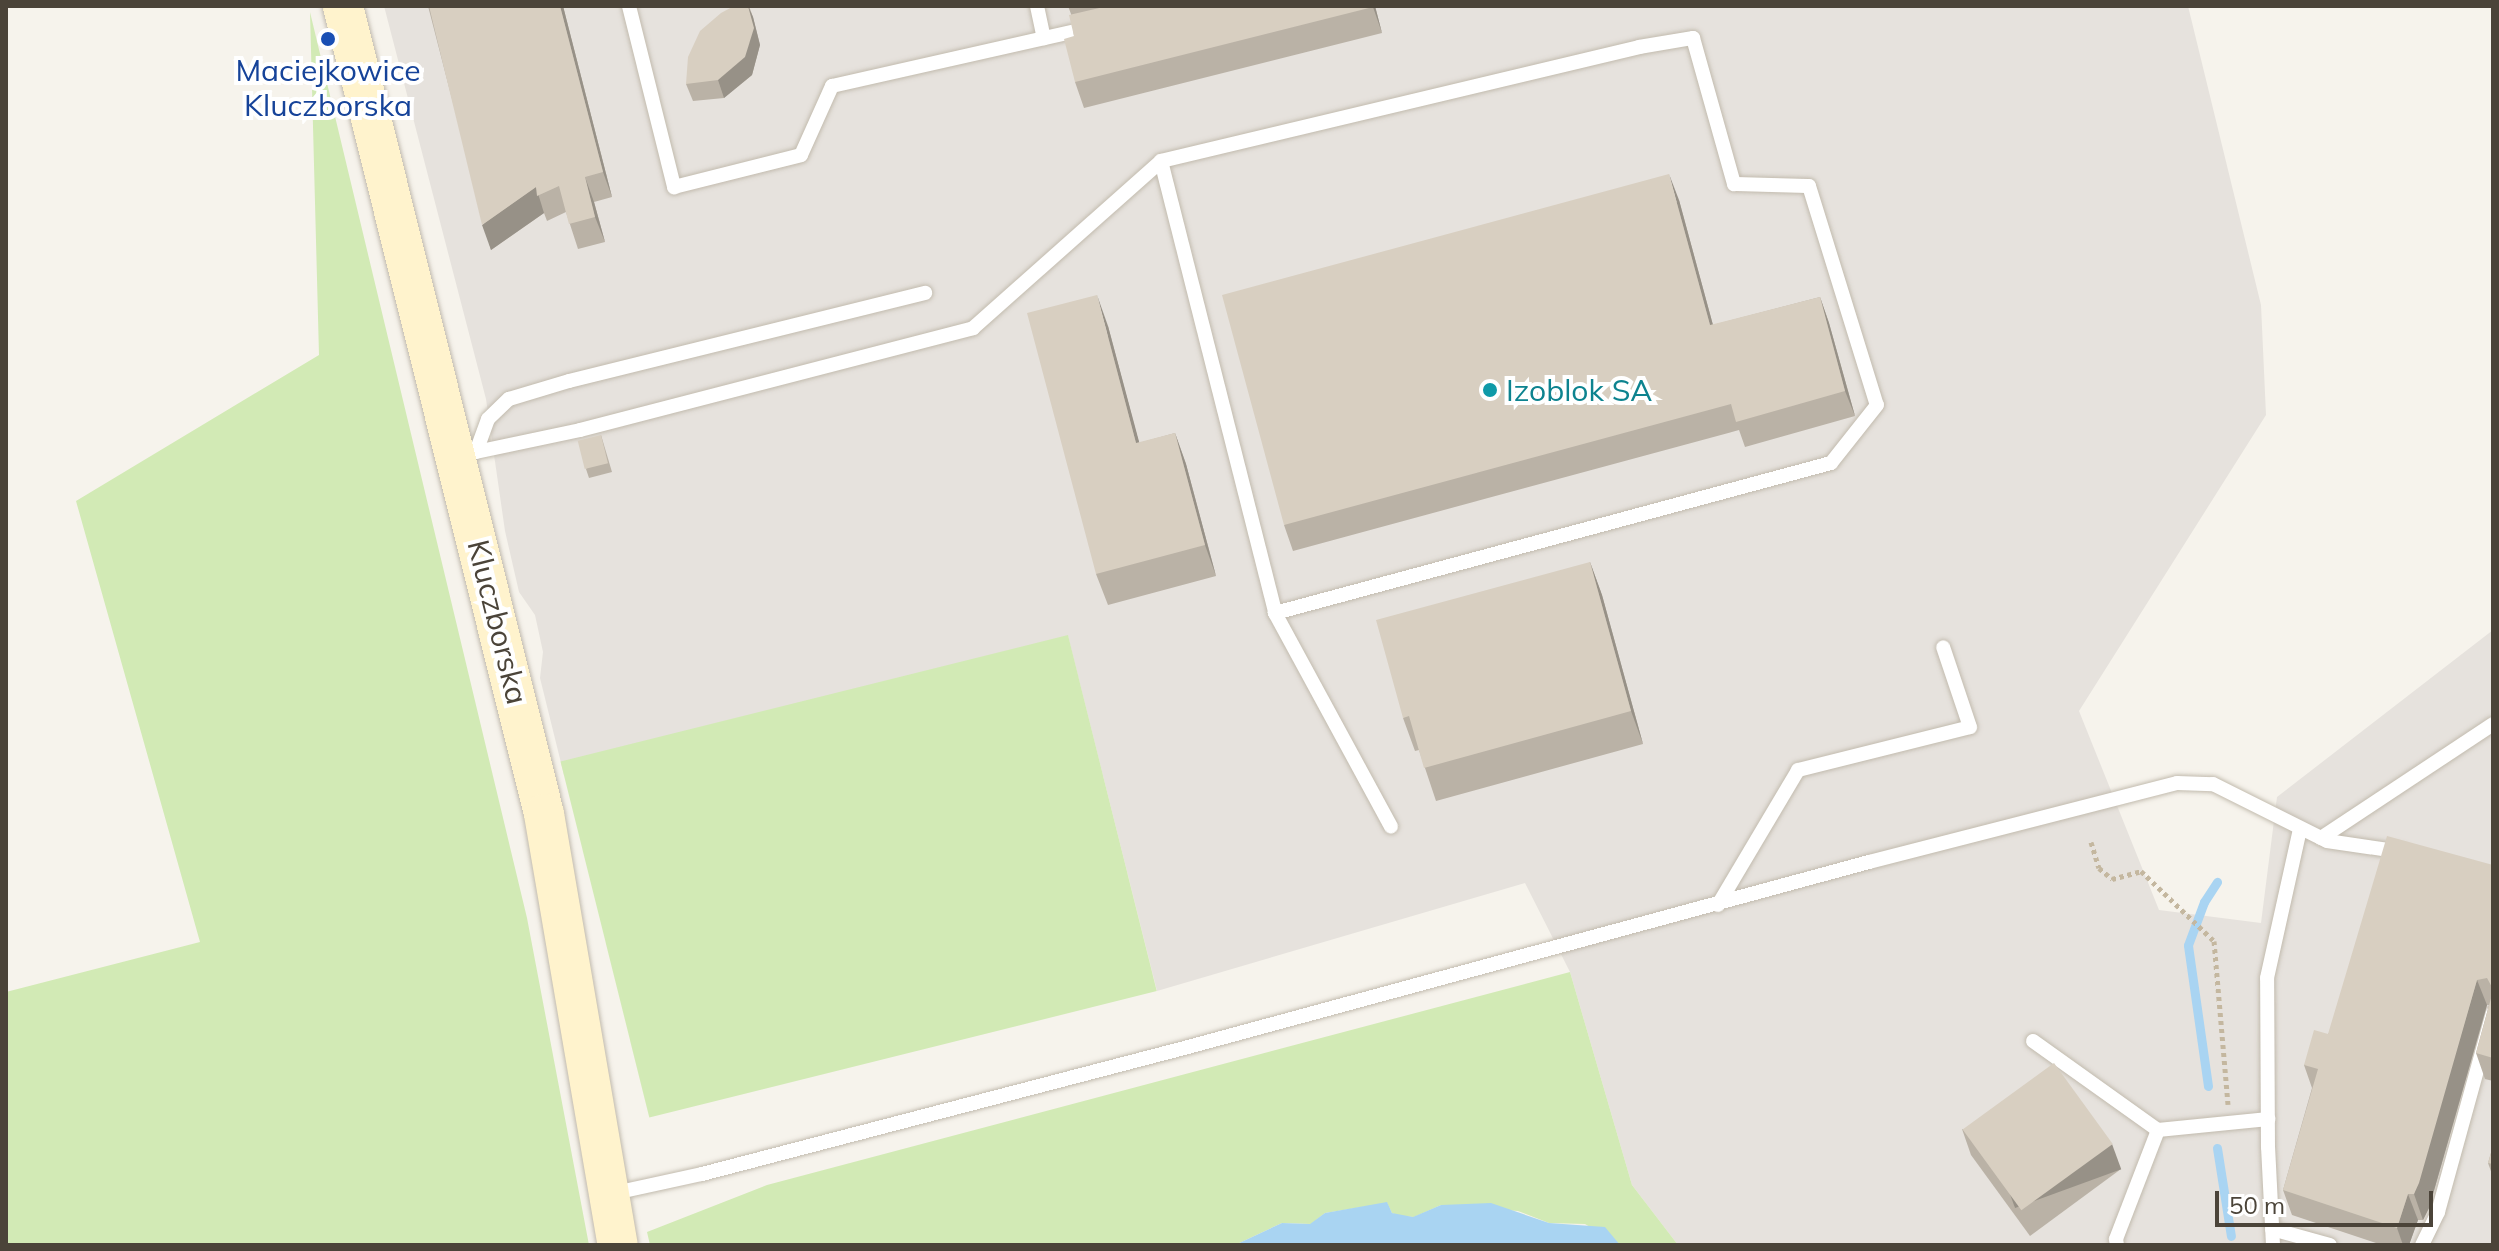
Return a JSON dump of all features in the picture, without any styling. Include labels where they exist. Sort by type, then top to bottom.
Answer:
[{"type":"street","name":"Kluczborska","points":[[343,6],[466,454],[544,814],[618,1245]]},
{"type":"lane","points":[[629,6],[674,187],[801,155],[832,86],[1107,24]]},
{"type":"lane","points":[[1037,6],[1044,38]]},
{"type":"lane","points":[[466,454],[580,430],[973,328],[1161,161],[1639,47],[1693,38],[1734,184],[1809,186],[1877,405],[1831,463],[1275,613]]},
{"type":"lane","points":[[1161,161],[1275,613],[1391,827]]},
{"type":"lane","points":[[466,454],[488,419],[509,399],[925,293]]},
{"type":"lane","points":[[1718,905],[1798,770],[1970,727],[1943,647]]},
{"type":"lane","points":[[2321,838],[2493,724]]},
{"type":"lane","points":[[610,1195],[702,1174],[1718,905],[1883,858],[2177,783],[2213,784],[2321,838],[2418,855]]},
{"type":"lane","points":[[2273,1245],[2267,978],[2300,829]]},
{"type":"lane","points":[[2422,1245],[2438,1212],[2493,1013]]},
{"type":"lane","points":[[2033,1041],[2158,1130],[2268,1119]]},
{"type":"lane","points":[[2117,1245],[2116,1239],[2158,1130]]},
{"type":"lane","points":[[2272,1229],[2330,1245]]},
{"type":"path","points":[[2091,842],[2099,868],[2112,879],[2141,871],[2214,941],[2228,1099]]},
{"type":"shaded area","points":[[384,6],[2188,6],[2261,305],[2266,415],[2079,711],[2159,910],[2261,923],[2277,797],[2493,630],[2493,1245],[1678,1245],[1632,1185],[1570,972],[1525,883],[1157,991],[1068,636],[564,775],[540,678],[543,652],[535,615],[519,592],[505,531],[486,399]]},
{"type":"green space","points":[[310,12],[527,918],[589,1245],[6,1245],[6,992],[200,942],[76,501],[319,355]]},
{"type":"green space","points":[[1068,635],[1157,991],[649,1118],[561,762]]},
{"type":"green space","points":[[1570,972],[1632,1185],[1678,1245],[1621,1245],[1585,1224],[1549,1223],[1518,1211],[1441,1205],[1414,1217],[1400,1216],[1392,1213],[1387,1203],[1325,1213],[1311,1224],[1282,1223],[1235,1245],[650,1245],[647,1232],[767,1185]]},
{"type":"water","points":[[1387,1202],[1392,1213],[1413,1217],[1441,1205],[1491,1203],[1549,1223],[1605,1227],[1620,1245],[1235,1245],[1282,1223],[1310,1224],[1325,1213]]},
{"type":"building","points":[[429,6],[560,6],[603,172],[585,177],[595,217],[569,224],[559,186],[537,196],[536,187],[482,225]]},
{"type":"building","points":[[734,6],[748,6],[754,28],[745,57],[718,80],[686,84],[688,57],[700,31]]},
{"type":"building","points":[[1108,6],[1373,7],[1075,82],[1064,39],[1074,36],[1069,15]]},
{"type":"building","name":"Izoblok SA","points":[[1669,174],[1710,325],[1820,297],[1845,391],[1736,422],[1731,404],[1284,525],[1222,295]]},
{"type":"building","points":[[1097,295],[1136,443],[1175,433],[1205,545],[1096,574],[1027,313]]},
{"type":"building","points":[[601,435],[608,463],[585,469],[578,441]]},
{"type":"building","points":[[1590,562],[1631,711],[1424,768],[1409,716],[1403,718],[1376,620]]},
{"type":"building","points":[[2387,836],[2493,865],[2493,989],[2487,978],[2477,980],[2419,1183],[2414,1194],[2408,1194],[2397,1228],[2283,1190],[2318,1069],[2304,1065],[2314,1030],[2328,1034]]},
{"type":"building","points":[[2493,991],[2493,1058],[2476,1053]]},
{"type":"building","points":[[2054,1063],[2113,1144],[2021,1210],[1963,1129]]},
{"type":"building","points":[[2493,1146],[2493,1164],[2488,1163]]},
{"type":"waterway","points":[[2208,1086],[2188,945],[2204,902],[2217,882]]},
{"type":"waterway","points":[[2217,1148],[2231,1236]]},
{"type":"place","name":"Maciejkowice Kluczborska","points":[[328,39]]},
{"type":"place","name":"Izoblok SA","points":[[1490,390]]}]
